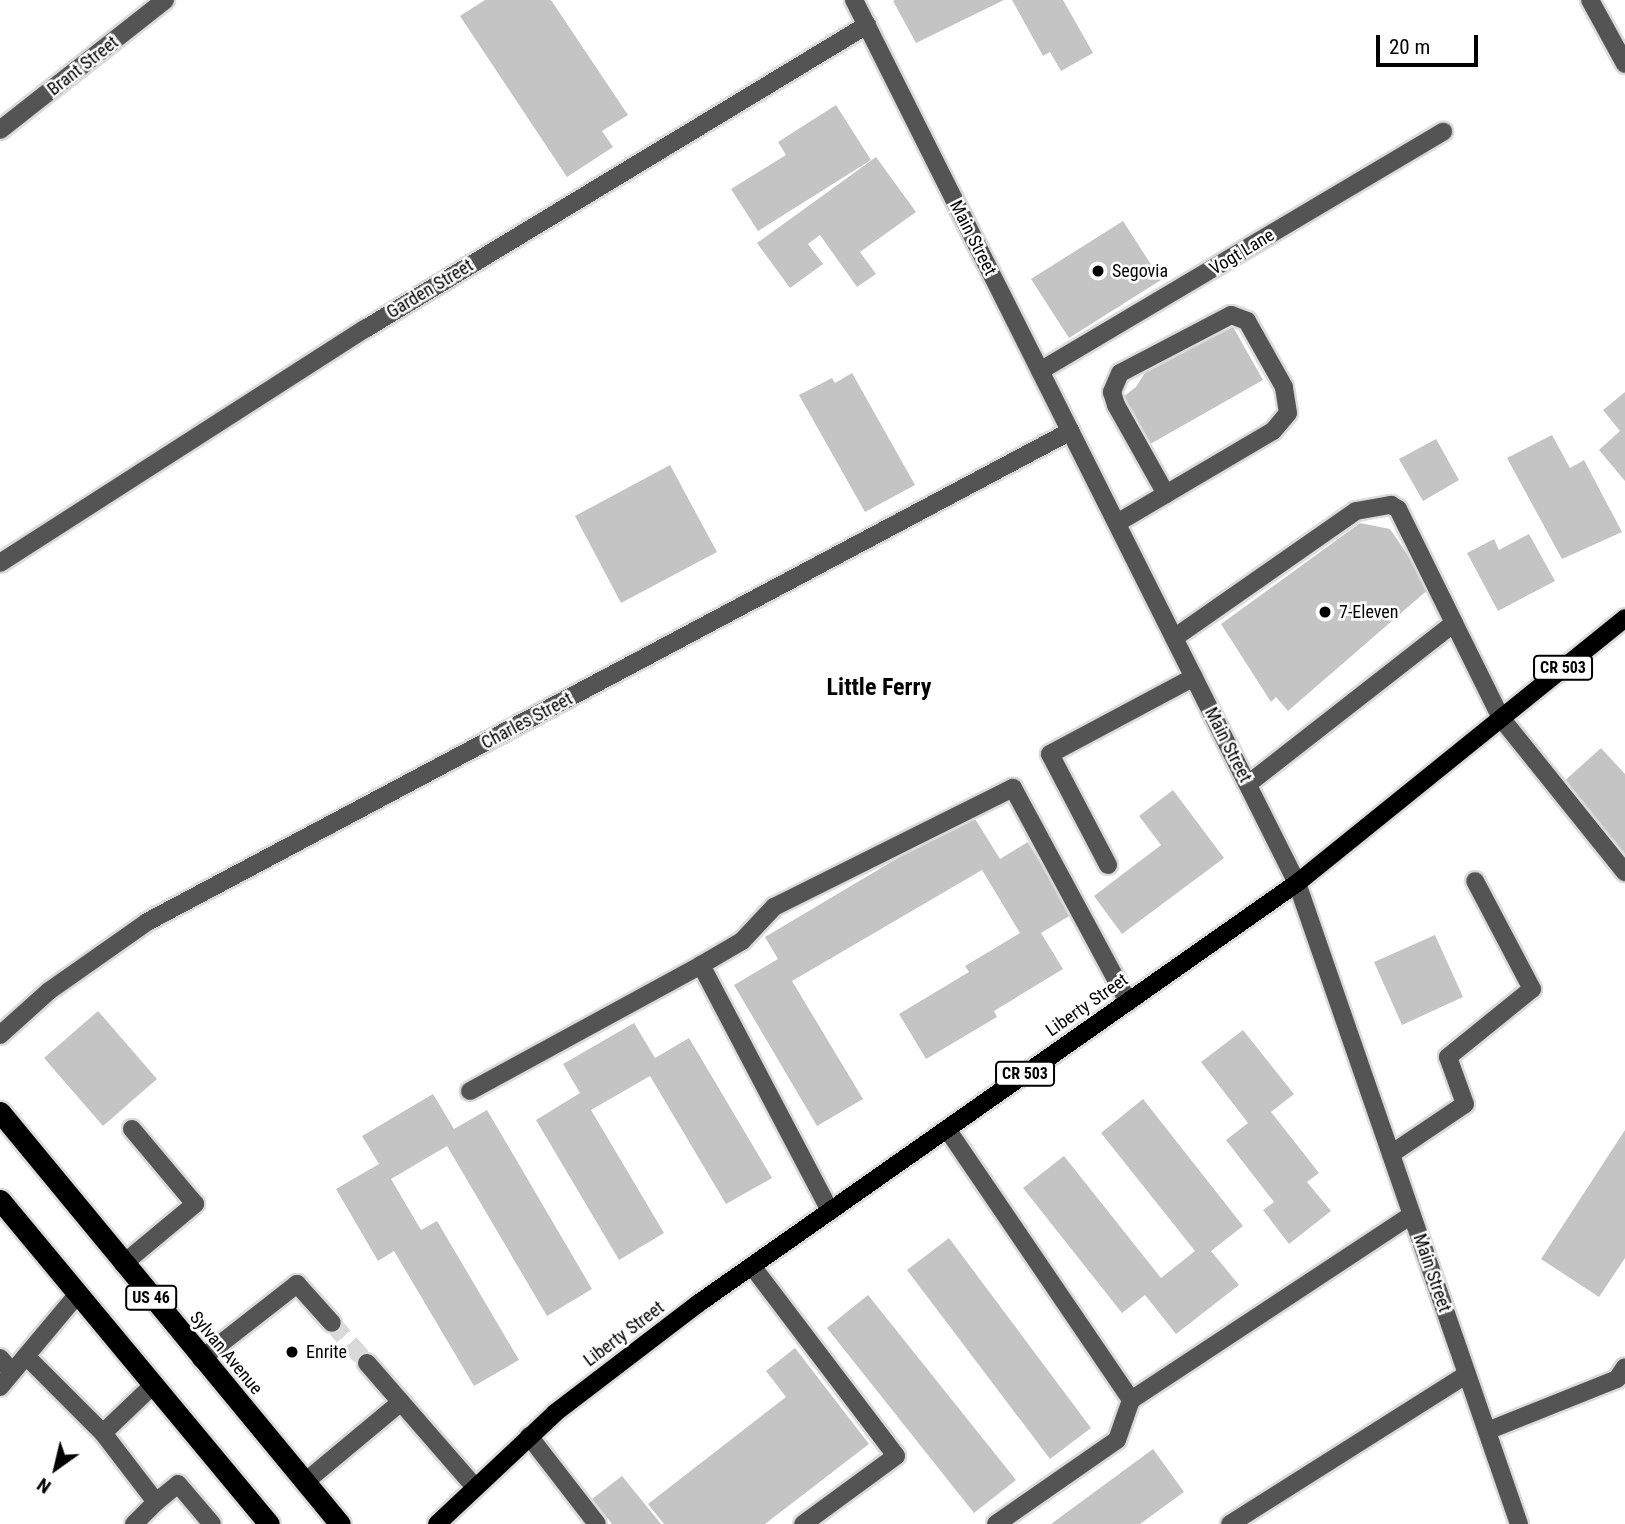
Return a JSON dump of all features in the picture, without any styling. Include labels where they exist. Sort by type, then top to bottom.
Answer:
[{"type":"highway","name":"Sylvan Avenue","points":[[0,1112],[201,1359],[340,1524]]},
{"type":"highway","points":[[0,1200],[269,1524]]},
{"type":"main road","name":"Liberty Street","points":[[438,1524],[474,1486],[529,1436],[752,1266],[1297,883],[1625,618]]},
{"type":"street","name":"Brant Street","points":[[0,130],[165,0]]},
{"type":"street","name":"Main Street","points":[[854,0],[1297,883],[1519,1524]]},
{"type":"street","points":[[1590,0],[1625,64]]},
{"type":"street","name":"Garden Street","points":[[0,564],[365,329],[867,25]]},
{"type":"street","name":"Vogt Lane","points":[[1040,371],[1443,132]]},
{"type":"street","points":[[1116,523],[1166,494],[1273,431],[1287,413],[1284,387],[1247,321],[1231,315],[1120,373],[1112,392],[1116,405],[1166,494]]},
{"type":"street","name":"Charles Street","points":[[0,1035],[49,991],[147,922],[1070,431]]},
{"type":"street","points":[[1174,638],[1356,511],[1391,505],[1398,509],[1501,718],[1625,872]]},
{"type":"street","points":[[1248,785],[1454,623]]},
{"type":"street","points":[[1108,865],[1050,754],[1194,677]]},
{"type":"street","points":[[470,1091],[742,941],[774,907],[1013,788],[1128,1002]]},
{"type":"street","points":[[1391,1154],[1465,1104],[1448,1057],[1532,989],[1475,881]]},
{"type":"street","points":[[701,965],[830,1211]]},
{"type":"street","points":[[123,1264],[195,1204],[132,1129]]},
{"type":"street","points":[[947,1129],[1131,1400]]},
{"type":"street","points":[[996,1524],[1117,1440],[1131,1400],[1412,1215]]},
{"type":"street","points":[[752,1266],[896,1456],[803,1524]]},
{"type":"street","points":[[201,1359],[298,1284],[332,1323]]},
{"type":"street","points":[[0,1387],[77,1295]]},
{"type":"street","points":[[26,1356],[103,1433],[156,1502]]},
{"type":"street","points":[[0,1358],[12,1372]]},
{"type":"street","points":[[367,1363],[474,1486]]},
{"type":"street","points":[[1487,1431],[1616,1378],[1625,1367]]},
{"type":"street","points":[[1230,1524],[1467,1374]]},
{"type":"street","points":[[103,1433],[152,1386]]},
{"type":"street","points":[[305,1482],[401,1402]]},
{"type":"street","points":[[529,1436],[597,1524]]},
{"type":"street","points":[[134,1524],[178,1483],[212,1524]]},
{"type":"building","points":[[485,0],[551,0],[628,115],[602,131],[613,147],[567,177],[460,16]]},
{"type":"building","points":[[895,0],[1004,0],[916,43],[893,1]]},
{"type":"building","points":[[1012,0],[1063,0],[1093,53],[1061,71],[1050,52],[1043,56]]},
{"type":"building","points":[[836,105],[871,160],[758,231],[731,189],[786,155],[778,142]]},
{"type":"building","points":[[876,157],[916,212],[860,252],[876,274],[857,287],[820,235],[808,244],[823,264],[790,288],[757,243]]},
{"type":"building","points":[[1123,221],[1161,280],[1069,338],[1031,279]]},
{"type":"building","points":[[1233,327],[1263,380],[1145,447],[1119,400],[1136,387],[1146,371]]},
{"type":"building","points":[[852,373],[915,485],[865,512],[799,395],[832,378],[835,383]]},
{"type":"building","points":[[1625,392],[1625,481],[1599,450],[1620,431],[1603,410]]},
{"type":"building","points":[[1552,435],[1570,468],[1584,460],[1622,532],[1562,559],[1507,458]]},
{"type":"building","points":[[1436,439],[1459,480],[1423,501],[1399,459]]},
{"type":"building","points":[[670,465],[717,552],[621,603],[575,516]]},
{"type":"building","points":[[1360,523],[1390,529],[1430,588],[1288,711],[1276,697],[1271,702],[1221,624]]},
{"type":"building","points":[[1529,534],[1555,581],[1498,611],[1467,553],[1494,539],[1499,550]]},
{"type":"building","points":[[1601,748],[1625,774],[1625,855],[1561,784]]},
{"type":"building","points":[[1173,790],[1224,858],[1122,934],[1094,896],[1161,845],[1139,816]]},
{"type":"building","points":[[972,814],[1000,859],[1028,842],[1071,915],[1041,933],[1063,969],[994,1011],[997,1017],[926,1059],[899,1014],[969,972],[965,966],[1020,933],[982,870],[792,981],[863,1099],[817,1126],[734,985],[778,959],[765,937]]},
{"type":"building","points":[[1435,935],[1463,997],[1402,1025],[1374,962]]},
{"type":"building","points":[[98,1011],[157,1079],[103,1126],[44,1058]]},
{"type":"building","points":[[634,1023],[655,1058],[689,1038],[772,1178],[726,1204],[650,1076],[591,1110],[664,1233],[619,1260],[536,1120],[580,1093],[563,1064]]},
{"type":"building","points":[[1243,1030],[1294,1094],[1271,1112],[1319,1173],[1307,1182],[1331,1211],[1289,1244],[1263,1210],[1274,1202],[1226,1140],[1248,1123],[1201,1062]]},
{"type":"building","points":[[433,1094],[454,1129],[487,1110],[592,1289],[547,1316],[447,1146],[391,1179],[421,1230],[437,1221],[519,1360],[474,1386],[394,1251],[378,1261],[336,1189],[379,1164],[362,1136]]},
{"type":"building","points":[[1143,1099],[1243,1226],[1211,1251],[1239,1285],[1176,1334],[1145,1295],[1122,1313],[1023,1188],[1064,1156],[1161,1278],[1195,1251],[1101,1133]]},
{"type":"building","points":[[1625,1130],[1625,1258],[1599,1297],[1541,1259]]},
{"type":"building","points":[[949,1238],[1091,1428],[1050,1459],[907,1270]]},
{"type":"building","points":[[868,1295],[1016,1480],[974,1513],[827,1328]]},
{"type":"building","points":[[795,1348],[869,1444],[765,1524],[664,1524],[648,1504],[786,1397],[766,1371]]},
{"type":"building","points":[[1153,1449],[1184,1492],[1140,1524],[1051,1524]]},
{"type":"building","points":[[622,1476],[661,1524],[612,1524],[592,1499]]},
{"type":"tunnel","points":[[332,1323],[367,1363]]},
{"type":"place","name":"Segovia","points":[[1098,271]]},
{"type":"place","name":"7-Eleven","points":[[1325,612]]},
{"type":"place","name":"Enrite","points":[[292,1352]]},
{"type":"district","name":"Little Ferry","points":[[879,688]]}]
